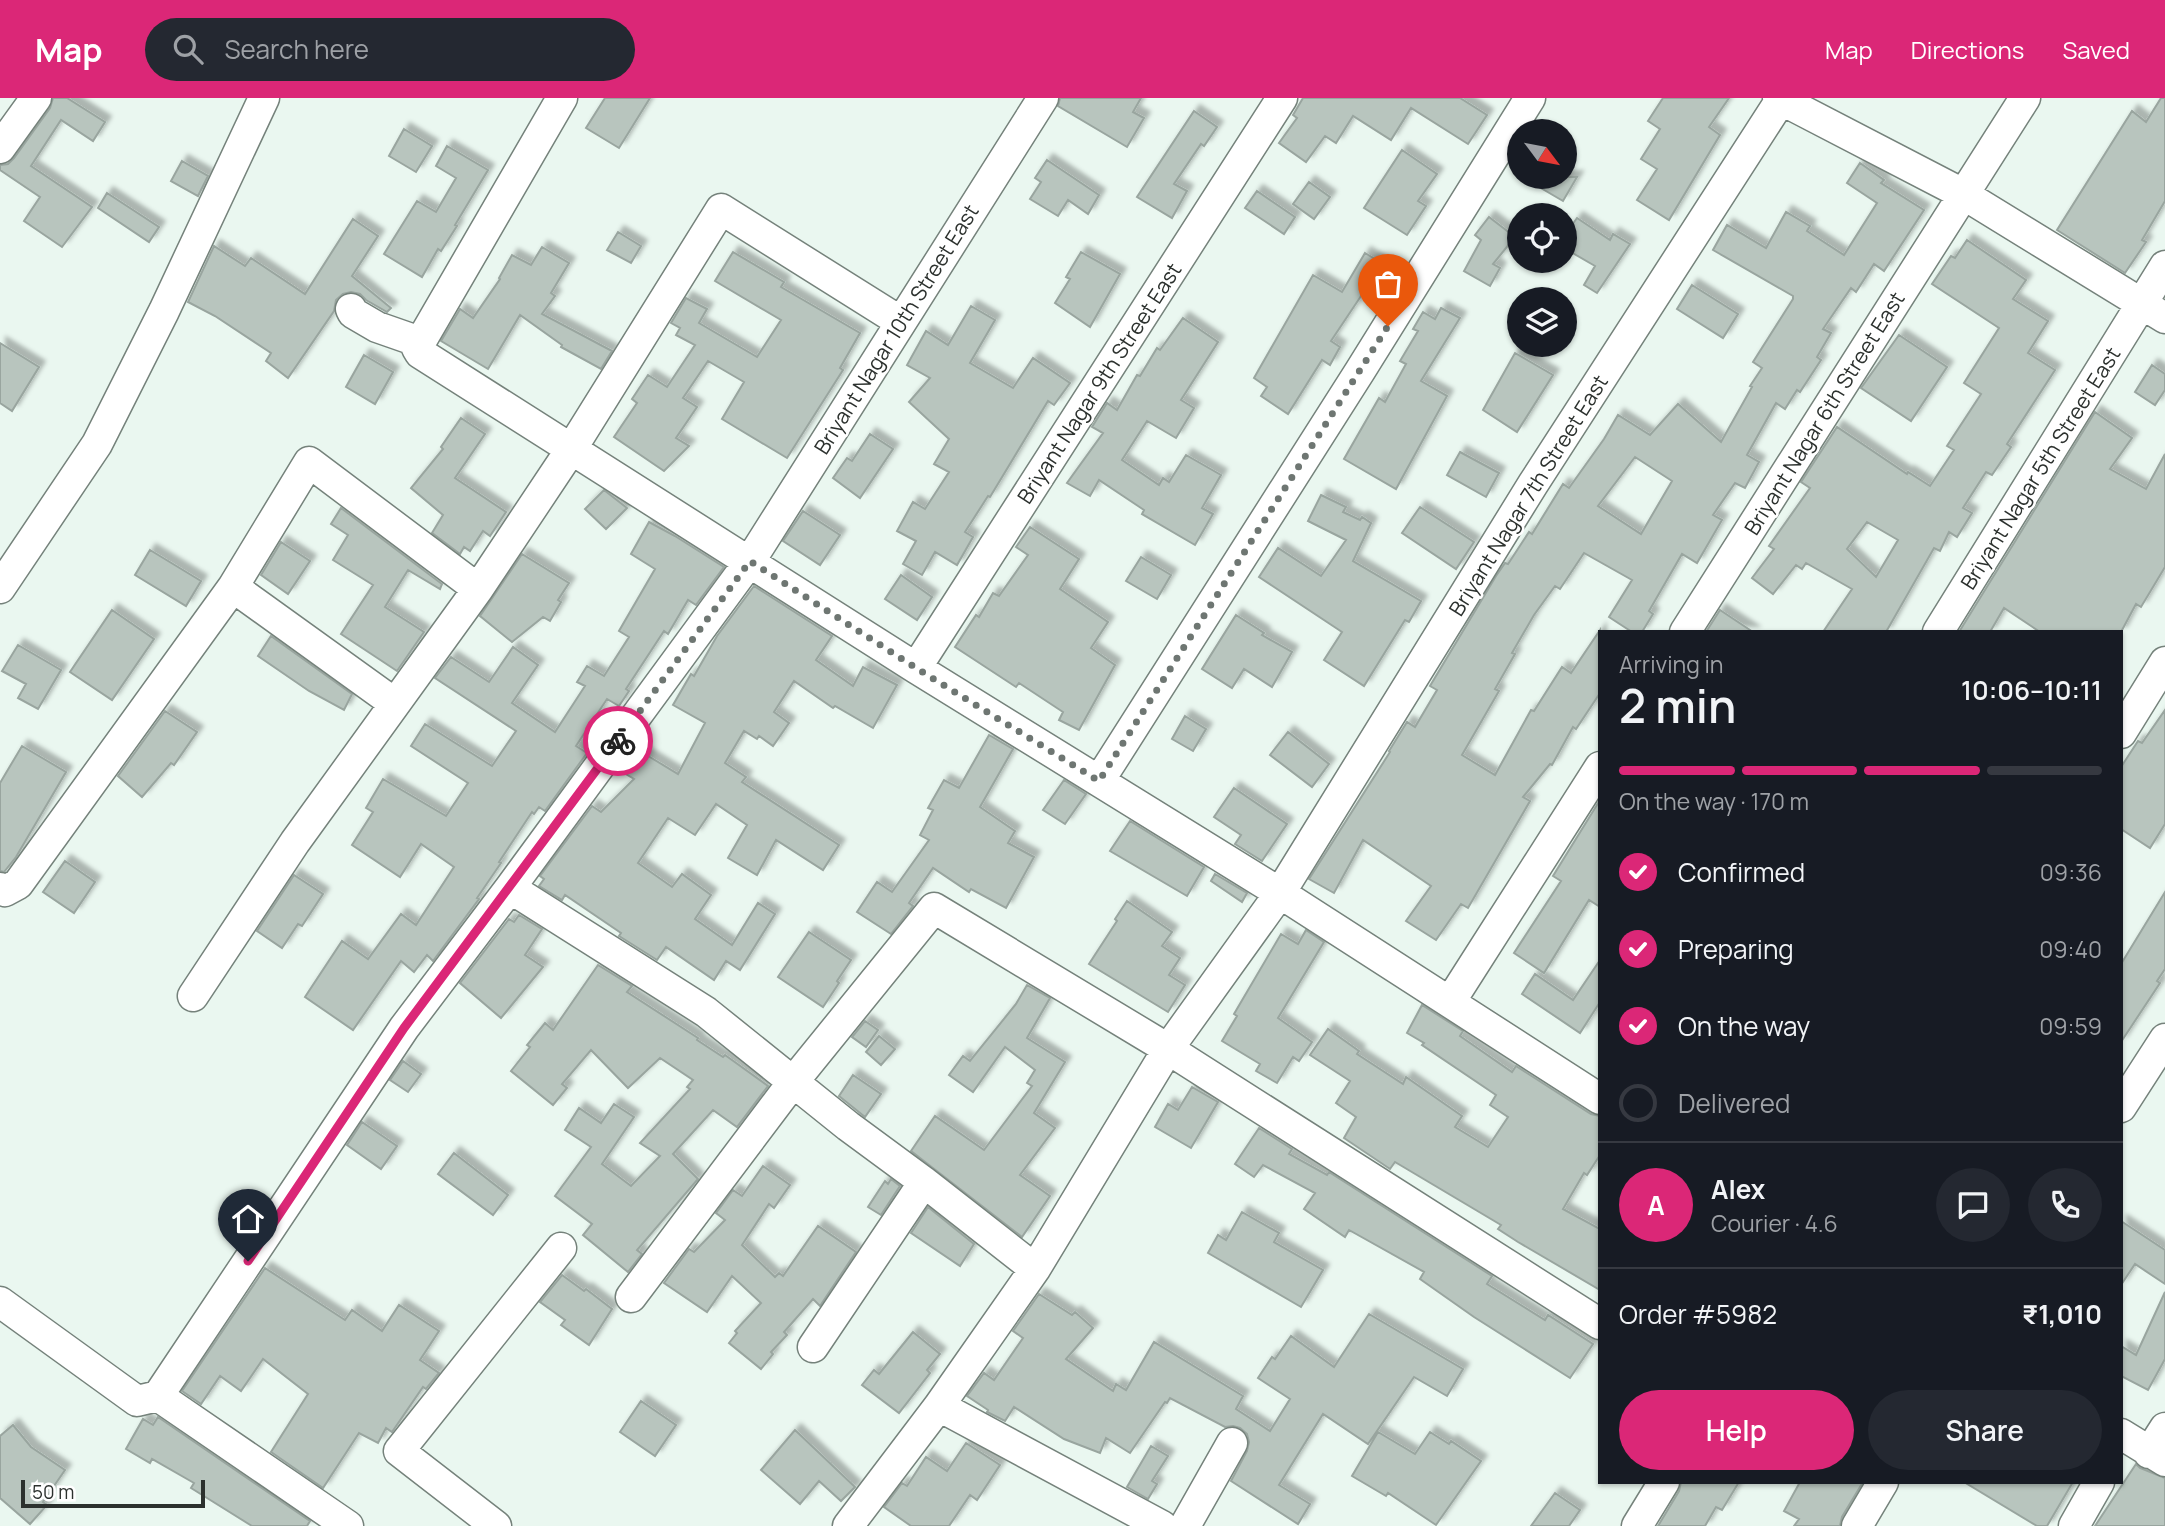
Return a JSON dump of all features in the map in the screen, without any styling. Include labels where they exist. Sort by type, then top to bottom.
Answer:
[{"type":"street","points":[[0,148],[36,98]]},
{"type":"street","points":[[0,588],[97,444],[164,311],[264,98]]},
{"type":"street","points":[[562,98],[420,342],[417,348],[421,353],[916,668],[1280,893],[1598,1098]]},
{"type":"street","name":"Briyant Nagar 10th Street East","points":[[158,1396],[404,1028],[750,561],[1043,98]]},
{"type":"street","name":"Briyant Nagar 9th Street East","points":[[916,668],[1282,98]]},
{"type":"street","points":[[1099,781],[1353,383],[1530,98]]},
{"type":"street","name":"Briyant Nagar 6th Street East","points":[[1686,630],[2025,98]]},
{"type":"street","points":[[1780,99],[1963,194],[2153,311]]},
{"type":"street","name":"Briyant Nagar 7th Street East","points":[[848,1526],[939,1406],[1035,1269],[1168,1049],[1280,893],[1533,484],[1780,99]]},
{"type":"street","points":[[193,996],[295,842],[478,589],[572,448],[721,209],[901,322]]},
{"type":"street","name":"Briyant Nagar 5th Street East","points":[[1939,630],[2153,311],[2165,266]]},
{"type":"street","points":[[351,309],[377,327],[420,342]]},
{"type":"street","points":[[0,888],[5,891],[18,884],[233,587],[309,462],[478,589]]},
{"type":"street","points":[[233,587],[394,704]]},
{"type":"street","points":[[2123,730],[2165,662]]},
{"type":"street","points":[[1450,1002],[1598,770]]},
{"type":"street","points":[[510,888],[706,1012],[848,1126],[1035,1269]]},
{"type":"street","points":[[631,1297],[793,1083],[934,908],[1168,1049],[1598,1323]]},
{"type":"street","points":[[2123,1104],[2165,1039]]},
{"type":"street","points":[[813,1348],[924,1182]]},
{"type":"street","points":[[496,1526],[464,1516],[399,1451],[561,1248]]},
{"type":"street","points":[[0,1302],[137,1401],[158,1396],[348,1526]]},
{"type":"street","points":[[939,1406],[1162,1526]]},
{"type":"street","points":[[2136,1446],[2165,1428]]},
{"type":"street","points":[[1185,1526],[1232,1443]]},
{"type":"street","points":[[1637,1526],[1663,1484]]},
{"type":"street","points":[[1857,1526],[1882,1484]]},
{"type":"street","points":[[2074,1526],[2098,1484]]},
{"type":"building","points":[[53,98],[67,98],[105,122],[93,141],[61,120],[31,166],[92,207],[62,247],[24,221],[40,197],[0,170],[0,165],[8,164],[14,158],[50,108]]},
{"type":"building","points":[[605,98],[650,98],[619,148],[586,128]]},
{"type":"building","points":[[1060,98],[1141,98],[1133,112],[1144,118],[1127,147],[1058,106]]},
{"type":"building","points":[[1303,98],[1460,98],[1487,115],[1468,144],[1411,108],[1391,140],[1353,116],[1336,143],[1325,136],[1306,162],[1279,143],[1297,118],[1293,115]]},
{"type":"building","points":[[1663,98],[1729,98],[1709,127],[1720,135],[1669,220],[1637,200],[1657,169],[1641,159],[1660,129],[1648,121]]},
{"type":"building","points":[[2161,98],[2165,98],[2165,201],[2142,240],[2146,242],[2125,273],[2057,230],[2132,111],[2146,122]]},
{"type":"building","points":[[1194,111],[1217,127],[1204,146],[1201,144],[1174,184],[1187,191],[1172,218],[1137,197]]},
{"type":"building","points":[[404,129],[432,146],[416,172],[389,156]]},
{"type":"building","points":[[447,146],[488,170],[455,225],[457,226],[441,251],[438,249],[422,277],[384,254],[417,201],[436,212],[456,178],[436,166]]},
{"type":"building","points":[[1402,150],[1437,174],[1418,201],[1426,206],[1407,235],[1364,208]]},
{"type":"building","points":[[1047,160],[1099,195],[1088,214],[1068,200],[1058,216],[1030,199],[1041,182],[1035,178]]},
{"type":"building","points":[[182,161],[208,176],[198,196],[171,181]]},
{"type":"building","points":[[1860,163],[1884,180],[1881,183],[1924,210],[1884,271],[1874,264],[1856,292],[1851,288],[1823,329],[1831,333],[1817,357],[1821,360],[1785,409],[1776,403],[1747,455],[1759,462],[1745,488],[1735,483],[1713,515],[1722,520],[1697,563],[1682,554],[1649,611],[1653,614],[1643,630],[1629,630],[1609,617],[1632,580],[1584,553],[1560,589],[1555,586],[1534,615],[1495,689],[1499,691],[1462,755],[1495,775],[1531,710],[1534,711],[1562,667],[1571,673],[1598,633],[1598,696],[1576,729],[1573,727],[1552,765],[1550,764],[1523,797],[1530,801],[1468,908],[1461,904],[1436,940],[1406,921],[1431,886],[1363,840],[1334,893],[1309,879],[1407,722],[1415,727],[1437,690],[1430,686],[1496,576],[1505,563],[1508,564],[1529,532],[1532,534],[1563,484],[1569,488],[1618,415],[1650,435],[1678,404],[1721,442],[1762,368],[1753,362],[1793,299],[1793,296],[1713,250],[1727,225],[1766,248],[1786,212],[1810,226],[1807,231],[1844,255],[1877,203],[1847,183]],"holes":[[[1635,457],[1672,481],[1641,534],[1598,506]]]},
{"type":"building","points":[[1309,182],[1330,197],[1314,219],[1293,204]]},
{"type":"building","points":[[1542,189],[1570,189],[1563,201]]},
{"type":"building","points":[[1257,191],[1295,217],[1284,234],[1245,208]]},
{"type":"building","points":[[107,193],[159,227],[149,242],[98,208]]},
{"type":"building","points":[[1489,217],[1507,231],[1507,247],[1493,264],[1500,268],[1490,286],[1464,271],[1481,240],[1475,235]]},
{"type":"building","points":[[1577,218],[1610,240],[1613,234],[1630,244],[1597,293],[1584,285],[1595,266],[1577,256]]},
{"type":"building","points":[[353,219],[378,236],[352,276],[391,308],[387,312],[360,294],[343,294],[336,300],[334,311],[288,378],[266,361],[271,353],[215,316],[188,302],[214,246],[245,266],[251,258],[305,294]]},
{"type":"building","points":[[618,232],[641,246],[631,263],[607,250]]},
{"type":"building","points":[[1967,240],[2026,280],[2013,299],[2048,321],[2028,353],[2055,370],[2007,444],[2011,447],[1992,475],[1986,472],[1963,508],[1972,513],[1957,537],[1949,532],[1940,551],[1934,548],[1887,630],[1824,630],[1852,589],[1806,563],[1802,569],[1796,565],[1773,594],[1752,578],[1774,549],[1769,546],[1810,488],[1801,482],[1837,427],[1907,474],[1908,472],[1930,486],[1954,450],[1947,446],[1981,394],[1964,383],[1999,328],[1932,284],[1951,256],[1955,258]],"holes":[[[1867,522],[1898,540],[1876,577],[1847,549]]]},
{"type":"building","points":[[542,247],[569,263],[551,293],[555,296],[542,314],[612,351],[601,369],[561,347],[562,345],[520,315],[488,369],[441,341],[460,309],[473,318],[500,279],[512,255],[531,265]]},
{"type":"building","points":[[733,252],[784,282],[781,287],[860,333],[840,368],[843,370],[787,458],[722,419],[744,382],[708,361],[683,398],[697,407],[676,438],[689,446],[664,471],[614,437],[637,403],[632,399],[648,375],[667,387],[695,345],[676,335],[680,328],[671,323],[686,298],[707,309],[699,323],[757,357],[781,320],[715,281]]},
{"type":"building","points":[[1081,252],[1120,274],[1090,327],[1055,303],[1070,279],[1066,277]]},
{"type":"building","points":[[1365,253],[1390,268],[1373,295],[1365,290],[1331,341],[1340,347],[1330,365],[1322,360],[1288,414],[1261,396],[1267,387],[1254,378],[1313,275],[1342,292]]},
{"type":"building","points":[[1692,285],[1738,314],[1723,338],[1677,309]]},
{"type":"building","points":[[971,306],[995,320],[970,363],[1013,388],[1033,358],[1070,383],[1054,405],[1048,401],[990,497],[988,496],[965,532],[973,537],[957,565],[935,552],[922,575],[903,564],[916,541],[897,531],[913,502],[925,509],[949,472],[934,464],[949,439],[909,402],[930,378],[907,365],[926,331],[948,345]]},
{"type":"building","points":[[1441,308],[1460,318],[1421,381],[1447,396],[1396,489],[1344,459],[1379,398],[1385,402],[1406,364],[1400,361],[1418,331],[1413,329],[1423,312],[1435,319]]},
{"type":"building","points":[[1183,318],[1218,342],[1181,400],[1194,408],[1176,438],[1147,421],[1122,460],[1159,485],[1163,478],[1169,482],[1186,455],[1221,475],[1202,508],[1213,514],[1195,545],[1142,514],[1144,510],[1099,480],[1090,496],[1067,483],[1103,433],[1092,427],[1107,403],[1117,410],[1137,375],[1140,376],[1157,348],[1160,350]]},
{"type":"building","points":[[1899,335],[1947,367],[1911,421],[1861,388]]},
{"type":"building","points":[[0,343],[39,367],[12,411],[0,403]]},
{"type":"building","points":[[364,355],[393,372],[375,404],[346,387]]},
{"type":"building","points":[[1513,357],[1522,357],[1553,375],[1517,432],[1483,410]]},
{"type":"building","points":[[2152,365],[2165,374],[2165,390],[2155,405],[2135,392]]},
{"type":"building","points":[[2095,412],[2132,438],[2110,469],[2146,489],[2165,454],[2165,567],[2141,607],[2136,604],[2122,630],[2037,630],[2004,608],[1991,630],[1960,630]]},
{"type":"building","points":[[461,418],[485,434],[455,478],[506,512],[490,536],[483,531],[470,551],[464,547],[460,554],[432,533],[443,515],[411,488],[443,449],[441,447]]},
{"type":"building","points":[[870,434],[893,449],[860,498],[833,478],[847,458],[852,461]]},
{"type":"building","points":[[1460,452],[1499,473],[1486,497],[1447,475]]},
{"type":"building","points":[[604,490],[627,508],[606,529],[585,509]]},
{"type":"building","points":[[1321,495],[1346,507],[1343,512],[1360,520],[1362,517],[1371,523],[1353,561],[1421,601],[1409,622],[1405,620],[1364,686],[1324,660],[1342,632],[1259,577],[1278,548],[1321,576],[1346,540],[1308,521]]},
{"type":"building","points":[[1420,507],[1474,542],[1456,569],[1402,533]]},
{"type":"building","points":[[341,508],[442,584],[440,589],[408,570],[385,607],[424,632],[397,671],[341,634],[373,585],[333,560],[348,535],[331,524]]},
{"type":"building","points":[[803,511],[840,535],[820,565],[783,541]]},
{"type":"building","points":[[649,522],[724,567],[696,605],[688,600],[668,634],[664,631],[626,689],[629,691],[619,706],[607,699],[576,746],[587,753],[545,811],[539,807],[534,814],[532,812],[477,898],[479,899],[433,961],[427,955],[414,972],[401,961],[353,1030],[305,997],[342,941],[368,959],[401,914],[416,925],[454,867],[421,844],[400,877],[352,845],[373,812],[366,808],[383,779],[446,816],[468,783],[411,746],[425,724],[492,766],[516,731],[435,678],[451,657],[489,682],[513,647],[538,665],[512,703],[555,732],[585,686],[577,682],[587,666],[604,676],[629,637],[619,631],[655,569],[631,554]]},
{"type":"building","points":[[1030,527],[1079,559],[1060,589],[1108,622],[1091,648],[1115,665],[1079,730],[1059,720],[1063,712],[1019,683],[1016,687],[955,647],[976,615],[979,617],[993,593],[999,596],[1028,555],[1016,547]]},
{"type":"building","points":[[281,542],[310,561],[288,594],[261,575]]},
{"type":"building","points":[[150,550],[201,581],[186,606],[135,575]]},
{"type":"building","points":[[522,554],[569,583],[558,600],[561,602],[550,621],[543,617],[512,642],[480,616]]},
{"type":"building","points":[[1141,557],[1171,575],[1157,599],[1126,581]]},
{"type":"building","points":[[901,575],[932,597],[917,620],[885,599]]},
{"type":"building","points":[[754,586],[832,636],[816,660],[853,686],[863,667],[897,685],[873,728],[835,706],[833,708],[794,681],[774,712],[789,723],[773,746],[759,736],[757,739],[744,731],[725,763],[746,777],[742,782],[839,845],[823,870],[776,840],[757,875],[728,858],[747,825],[716,804],[695,835],[668,818],[638,863],[672,887],[682,874],[711,895],[695,919],[732,945],[758,903],[775,914],[740,970],[726,961],[714,980],[666,947],[657,960],[619,936],[621,933],[565,895],[562,900],[539,886],[544,879],[540,876],[592,806],[601,812],[634,779],[619,770],[635,748],[678,774],[705,723],[673,705],[691,674],[694,676],[717,636]]},
{"type":"building","points":[[112,610],[154,639],[112,700],[70,672]]},
{"type":"building","points":[[1720,610],[1750,630],[1707,630]]},
{"type":"building","points":[[1236,615],[1264,633],[1262,635],[1292,652],[1272,687],[1244,669],[1232,688],[1202,669]]},
{"type":"building","points":[[271,636],[352,694],[344,710],[309,691],[258,656]]},
{"type":"building","points":[[18,645],[61,670],[38,709],[18,698],[26,684],[2,671]]},
{"type":"building","points":[[2165,710],[2165,824],[2150,848],[2123,830],[2123,764],[2138,741],[2142,743]]},
{"type":"building","points":[[165,711],[197,732],[174,765],[171,763],[142,797],[118,776]]},
{"type":"building","points":[[1185,716],[1206,729],[1193,751],[1172,739]]},
{"type":"building","points":[[1288,732],[1329,764],[1312,787],[1270,755]]},
{"type":"building","points":[[989,735],[1013,749],[980,807],[1015,831],[1008,843],[1034,857],[1006,908],[971,889],[969,892],[933,868],[909,903],[913,906],[891,934],[857,912],[877,882],[892,892],[929,840],[920,835],[933,810],[928,808],[944,780],[959,788]]},
{"type":"building","points":[[22,746],[66,772],[16,857],[4,872],[0,871],[0,783]]},
{"type":"building","points":[[1064,780],[1086,794],[1065,824],[1043,810]]},
{"type":"building","points":[[1234,788],[1287,824],[1262,861],[1235,844],[1241,835],[1214,817]]},
{"type":"building","points":[[1598,803],[1598,906],[1589,900],[1544,973],[1514,953],[1561,881],[1553,876]]},
{"type":"building","points":[[1130,821],[1204,867],[1187,896],[1110,851]]},
{"type":"building","points":[[65,861],[95,882],[74,913],[43,892]]},
{"type":"building","points":[[1215,874],[1247,893],[1242,902],[1211,881]]},
{"type":"building","points":[[294,875],[323,894],[302,926],[298,924],[282,948],[257,931]]},
{"type":"building","points":[[2165,892],[2165,969],[2157,981],[2160,983],[2123,1039],[2123,961]]},
{"type":"building","points":[[1127,901],[1172,932],[1162,946],[1180,958],[1169,975],[1185,985],[1168,1012],[1089,964]]},
{"type":"building","points":[[519,915],[542,929],[525,955],[543,967],[501,1018],[460,983],[509,919],[514,922]]},
{"type":"building","points":[[1306,930],[1324,942],[1278,1018],[1312,1042],[1299,1061],[1293,1057],[1277,1083],[1256,1071],[1260,1064],[1222,1041],[1237,1016],[1234,1014],[1281,934],[1298,944]]},
{"type":"building","points":[[809,932],[851,960],[823,1007],[778,977]]},
{"type":"building","points":[[1598,963],[1598,1005],[1580,1033],[1522,994],[1535,974],[1573,1000]]},
{"type":"building","points":[[598,965],[632,986],[627,992],[768,1086],[737,1127],[713,1110],[673,1154],[698,1179],[637,1250],[642,1254],[628,1272],[583,1235],[592,1224],[555,1196],[591,1147],[565,1130],[579,1108],[601,1123],[614,1104],[634,1117],[602,1164],[631,1186],[660,1156],[640,1143],[690,1089],[687,1087],[693,1080],[660,1058],[628,1088],[591,1050],[562,1084],[567,1088],[553,1105],[511,1071],[545,1023],[553,1030]]},
{"type":"building","points":[[1027,985],[1050,998],[1027,1038],[1065,1062],[1034,1113],[1055,1128],[1020,1175],[1050,1196],[1022,1237],[911,1151],[935,1116],[984,1150],[1032,1086],[1027,1083],[1035,1070],[1005,1047],[973,1092],[949,1075],[963,1056],[970,1061],[1016,1004]]},
{"type":"building","points":[[1422,1005],[1463,1031],[1460,1036],[1512,1072],[1516,1066],[1591,1114],[1598,1116],[1598,1158],[1587,1175],[1584,1173],[1563,1209],[1598,1228],[1598,1289],[1498,1229],[1501,1225],[1395,1162],[1390,1169],[1344,1138],[1356,1117],[1336,1103],[1350,1081],[1310,1055],[1328,1029],[1359,1051],[1357,1054],[1403,1084],[1406,1077],[1462,1116],[1455,1127],[1488,1147],[1508,1117],[1490,1105],[1496,1095],[1407,1033]]},
{"type":"building","points":[[865,1021],[878,1030],[866,1047],[852,1037]]},
{"type":"building","points":[[879,1036],[895,1049],[881,1065],[866,1052]]},
{"type":"building","points":[[403,1061],[421,1074],[408,1092],[390,1080]]},
{"type":"building","points":[[853,1075],[881,1094],[865,1117],[839,1096]]},
{"type":"building","points":[[1192,1087],[1218,1102],[1191,1148],[1155,1127],[1168,1104],[1178,1110]]},
{"type":"building","points":[[362,1122],[397,1146],[381,1169],[347,1145]]},
{"type":"building","points":[[1259,1128],[1292,1149],[1289,1154],[1327,1175],[1329,1172],[1492,1276],[1487,1284],[1545,1320],[1548,1315],[1593,1344],[1570,1378],[1420,1279],[1424,1272],[1349,1230],[1345,1237],[1304,1209],[1315,1193],[1263,1165],[1254,1177],[1235,1164]]},
{"type":"building","points":[[454,1153],[508,1195],[493,1215],[438,1174]]},
{"type":"building","points":[[763,1166],[790,1185],[774,1208],[769,1204],[742,1245],[775,1277],[779,1273],[783,1276],[818,1226],[856,1252],[820,1306],[813,1299],[784,1332],[787,1335],[771,1352],[773,1354],[761,1369],[729,1343],[737,1333],[735,1331],[761,1303],[732,1276],[707,1312],[664,1283],[689,1249],[694,1252],[725,1220],[716,1213],[733,1190],[742,1196]]},
{"type":"building","points":[[891,1179],[900,1186],[881,1215],[868,1207],[885,1181],[888,1184]]},
{"type":"building","points":[[928,1207],[974,1244],[960,1266],[911,1233]]},
{"type":"building","points":[[1242,1212],[1279,1233],[1274,1242],[1323,1270],[1301,1307],[1208,1253],[1218,1235],[1226,1240]]},
{"type":"building","points":[[2123,1222],[2165,1250],[2165,1284],[2135,1264],[2123,1282]]},
{"type":"building","points":[[265,1268],[345,1320],[352,1310],[382,1331],[399,1305],[439,1331],[420,1360],[439,1373],[426,1389],[423,1387],[392,1432],[386,1428],[378,1443],[359,1433],[323,1488],[271,1452],[308,1394],[263,1359],[241,1391],[220,1376],[201,1404],[182,1391]]},
{"type":"building","points":[[562,1275],[612,1309],[589,1345],[561,1325],[565,1320],[540,1302]]},
{"type":"building","points":[[2165,1292],[2165,1359],[2148,1390],[2123,1377],[2123,1347],[2136,1355]]},
{"type":"building","points":[[1039,1294],[1072,1315],[1075,1312],[1093,1328],[1066,1359],[1113,1391],[1116,1384],[1126,1390],[1154,1342],[1243,1396],[1236,1409],[1270,1431],[1290,1399],[1258,1378],[1291,1336],[1334,1367],[1369,1314],[1463,1369],[1447,1396],[1414,1377],[1368,1444],[1323,1414],[1279,1485],[1310,1504],[1298,1524],[1231,1481],[1247,1451],[1247,1434],[1240,1428],[1225,1427],[1170,1398],[1130,1453],[1106,1438],[1100,1453],[1064,1439],[1014,1407],[1005,1421],[987,1412],[988,1410],[967,1396],[984,1373],[994,1380],[1023,1338],[1013,1331]]},
{"type":"building","points":[[913,1332],[940,1354],[927,1370],[930,1373],[899,1413],[862,1385],[874,1370],[879,1374]]},
{"type":"building","points":[[641,1401],[676,1425],[655,1456],[620,1432]]},
{"type":"building","points":[[158,1417],[310,1521],[307,1526],[252,1526],[191,1488],[194,1483],[152,1459],[150,1463],[126,1449],[143,1419],[153,1425]]},
{"type":"building","points":[[13,1425],[31,1447],[65,1470],[43,1502],[47,1505],[30,1524],[0,1498],[0,1436]]},
{"type":"building","points":[[795,1430],[855,1487],[841,1501],[819,1481],[800,1504],[761,1470]]},
{"type":"building","points":[[1378,1432],[1415,1454],[1430,1432],[1449,1444],[1451,1441],[1481,1461],[1436,1525],[1388,1493],[1386,1496],[1352,1476]]},
{"type":"building","points":[[966,1443],[1000,1465],[977,1500],[970,1495],[949,1526],[911,1526],[884,1507],[902,1483],[907,1486],[926,1457],[947,1471]]},
{"type":"building","points":[[1151,1446],[1168,1456],[1152,1481],[1157,1484],[1148,1499],[1127,1487]]},
{"type":"building","points":[[2136,1464],[2165,1478],[2165,1526],[2095,1526]]},
{"type":"building","points":[[1681,1484],[1738,1484],[1722,1510],[1716,1507],[1705,1526],[1658,1526]]},
{"type":"building","points":[[1799,1484],[1862,1484],[1842,1517],[1840,1526],[1794,1526],[1799,1519],[1784,1511]]},
{"type":"building","points":[[1967,1484],[2072,1484],[2047,1526],[2037,1526]]},
{"type":"building","points":[[1555,1493],[1580,1510],[1569,1526],[1531,1526]]},
{"type":"way so far","points":[[618,741],[750,561],[1099,781],[1388,326]]},
{"type":"route","points":[[248,1261],[404,1028],[618,741]]}]
